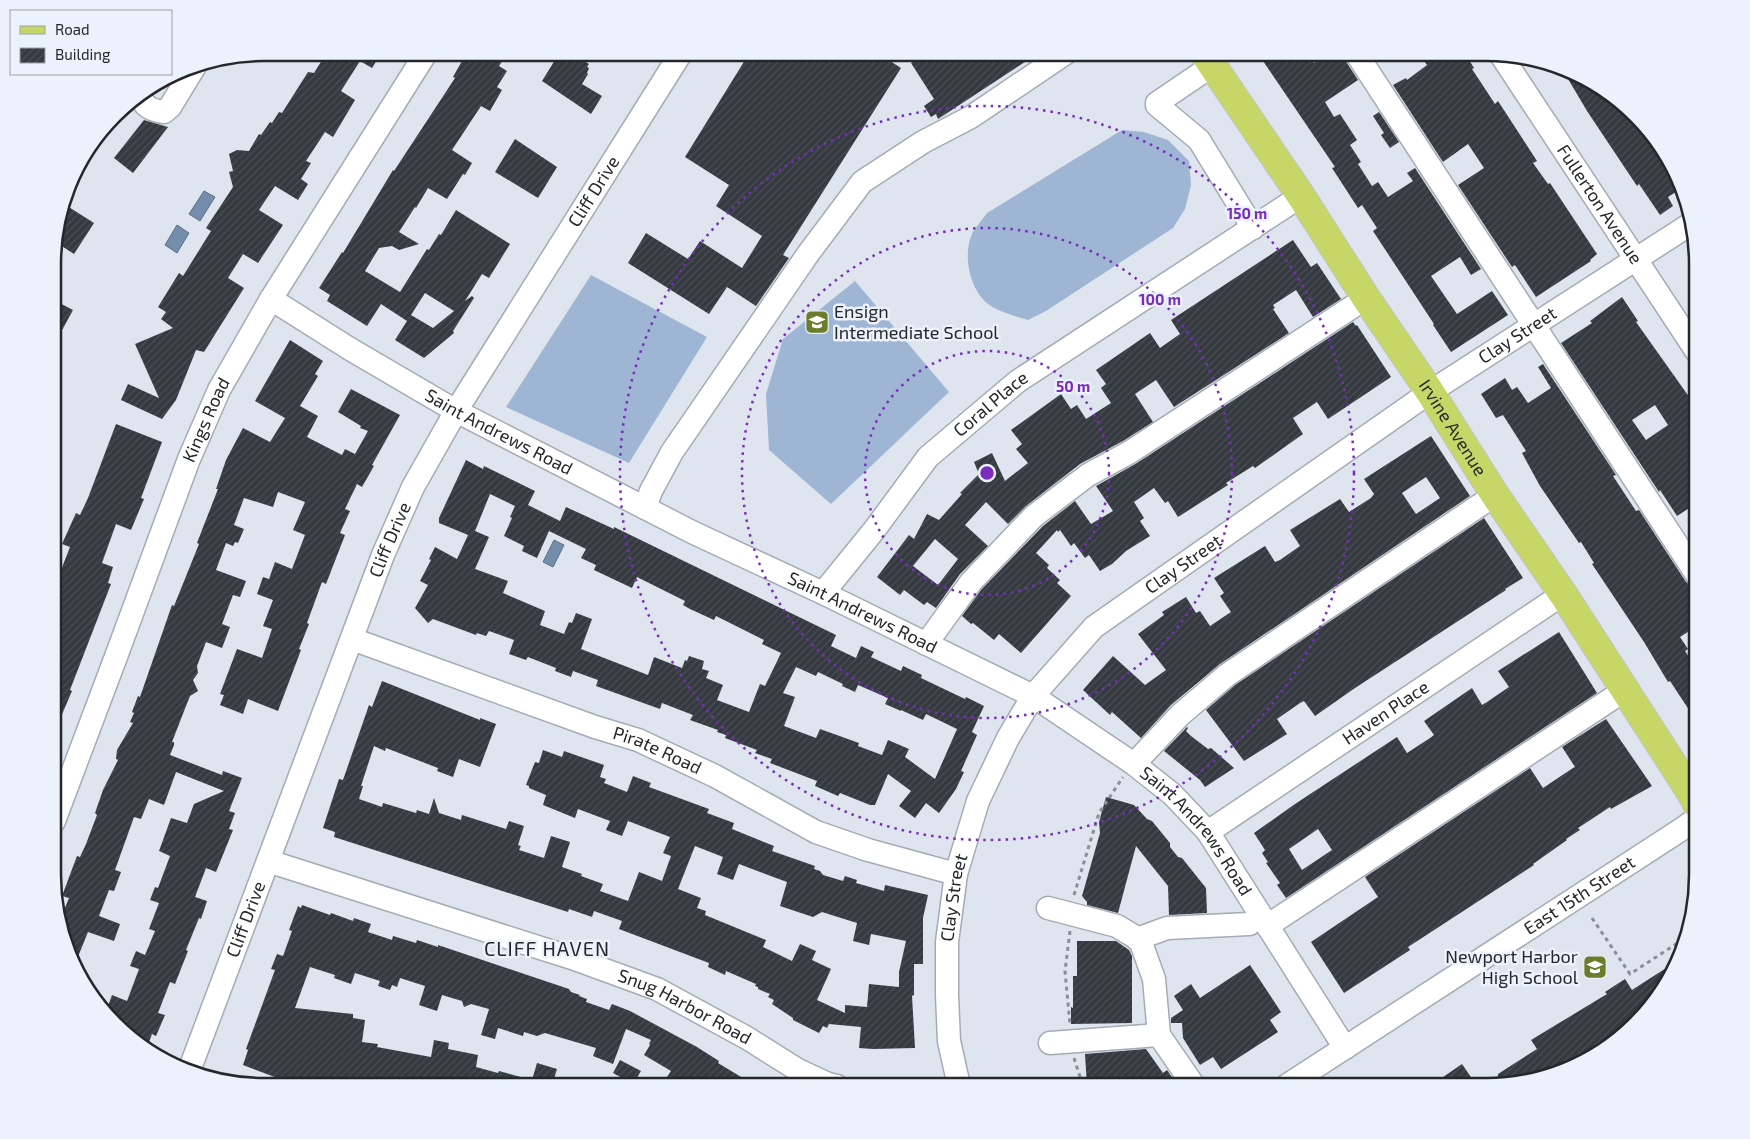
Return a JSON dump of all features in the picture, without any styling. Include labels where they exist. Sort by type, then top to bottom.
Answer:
[{"type":"main road","name":"Irvine Avenue","points":[[1210,61],[1430,392],[1495,495],[1563,594],[1689,791]]},
{"type":"street","name":"Kings Road","points":[[61,801],[203,424],[219,390],[271,299],[420,61]]},
{"type":"street","name":"Cliff Drive","points":[[192,1064],[383,555],[413,487],[456,411],[675,61]]},
{"type":"street","points":[[645,508],[651,491],[672,452],[808,254],[862,182],[923,142],[971,117],[1053,61]]},
{"type":"street","points":[[1207,61],[1157,105],[1199,140],[1253,228]]},
{"type":"street","points":[[1362,61],[1689,563]]},
{"type":"street","name":"Fullerton Avenue","points":[[1506,63],[1689,340]]},
{"type":"street","points":[[143,102],[151,109],[164,112],[170,107],[189,76]]},
{"type":"street","name":"Coral Place","points":[[823,593],[875,529],[928,457],[1018,381],[1301,196]]},
{"type":"street","name":"Clay Street","points":[[957,1078],[949,1041],[947,995],[948,942],[956,874],[978,801],[1008,738],[1033,696],[1094,627],[1430,392],[1685,227]]},
{"type":"street","points":[[926,644],[971,582],[1034,516],[1088,475],[1130,452],[1366,298]]},
{"type":"street","name":"Saint Andrews Road","points":[[271,299],[350,349],[456,411],[692,532],[823,593],[1033,696],[1134,764],[1172,794],[1208,832],[1258,925],[1345,1048]]},
{"type":"street","points":[[1134,764],[1180,715],[1227,675],[1495,495]]},
{"type":"street","name":"Haven Place","points":[[1208,832],[1563,594]]},
{"type":"street","name":"Pirate Road","points":[[352,638],[638,740],[715,776],[816,832],[868,850],[956,874]]},
{"type":"street","points":[[1137,939],[1167,928],[1258,925],[1625,690]]},
{"type":"street","name":"East 15th Street","points":[[1298,1078],[1689,824]]},
{"type":"street","name":"Snug Harbor Road","points":[[268,861],[572,958],[657,989],[815,1078]]},
{"type":"street","points":[[1048,908],[1117,926],[1140,940],[1154,979],[1159,1035],[1189,1078]]},
{"type":"street","points":[[1050,1043],[1159,1035]]},
{"type":"path","points":[[1592,918],[1630,974],[1676,944]]},
{"type":"shaded area","points":[[1122,130],[1144,132],[1168,140],[1189,161],[1191,185],[1185,209],[1173,228],[1046,311],[1028,320],[1002,312],[988,304],[976,289],[969,270],[968,250],[973,232],[978,224],[987,213]]},
{"type":"shaded area","points":[[204,191],[215,197],[200,221],[189,214]]},
{"type":"shaded area","points":[[177,225],[189,233],[177,253],[165,245]]},
{"type":"shaded area","points":[[591,275],[707,337],[629,463],[506,407]]},
{"type":"shaded area","points":[[855,281],[949,392],[831,504],[769,450],[766,394],[783,339]]},
{"type":"shaded area","points":[[554,540],[564,545],[553,567],[543,562]]},
{"type":"building","points":[[321,61],[360,61],[341,91],[355,100],[333,137],[325,132],[306,161],[311,163],[301,179],[308,184],[298,200],[275,186],[259,210],[283,225],[258,263],[243,254],[228,278],[244,288],[204,352],[196,350],[176,400],[162,419],[121,400],[128,384],[159,398],[135,344],[173,328],[161,319],[166,312],[158,307],[179,273],[183,276],[211,231],[206,228],[233,187],[229,172],[233,171],[229,154],[237,150],[249,151],[259,134],[261,135],[270,122],[272,123],[279,112],[282,113],[308,72],[314,73]]},
{"type":"building","points":[[360,61],[376,61],[372,68]]},
{"type":"building","points":[[462,61],[502,61],[499,66],[507,71],[497,87],[502,90],[490,111],[481,106],[452,150],[472,163],[465,175],[463,174],[447,199],[428,188],[399,232],[419,244],[399,250],[392,246],[379,248],[365,271],[400,292],[427,249],[429,250],[439,234],[441,235],[456,210],[510,244],[489,278],[482,274],[465,301],[472,296],[474,298],[453,331],[454,333],[424,358],[395,340],[407,321],[381,304],[367,326],[327,301],[330,295],[319,288],[343,253],[393,170],[455,78],[453,77]],"holes":[[[425,293],[454,311],[433,328],[411,315]]]},
{"type":"building","points":[[554,61],[584,61],[589,64],[587,67],[589,68],[582,84],[602,96],[591,114],[542,81]]},
{"type":"building","points":[[744,61],[890,61],[901,68],[783,255],[789,258],[756,306],[727,287],[709,314],[628,263],[646,233],[688,259],[700,241],[742,268],[762,236],[716,206],[729,185],[685,157]]},
{"type":"building","points":[[914,61],[1026,61],[938,119],[936,114],[931,117],[924,106],[934,99],[911,63]]},
{"type":"building","points":[[1263,61],[1313,61],[1314,63],[1317,61],[1346,61],[1358,80],[1325,102],[1334,117],[1340,114],[1357,140],[1350,145],[1361,162],[1358,164],[1372,186],[1378,182],[1388,197],[1413,181],[1407,173],[1415,168],[1481,269],[1471,275],[1460,257],[1431,276],[1457,314],[1492,291],[1508,315],[1451,352],[1373,231],[1377,228],[1362,205],[1358,208],[1332,168],[1335,167]]},
{"type":"building","points":[[1424,61],[1470,61],[1474,68],[1472,69],[1495,104],[1498,101],[1537,161],[1533,163],[1548,184],[1550,183],[1597,254],[1591,261],[1536,297],[1515,265],[1512,267],[1458,185],[1484,168],[1468,144],[1443,162],[1393,85],[1406,78],[1407,80],[1427,65]]},
{"type":"building","points":[[1568,79],[1587,88],[1609,103],[1647,141],[1662,163],[1675,192],[1668,197],[1673,206],[1660,215],[1639,184],[1637,186]]},
{"type":"building","points":[[1379,112],[1399,142],[1390,148],[1381,135],[1384,133],[1373,116]]},
{"type":"building","points":[[144,120],[168,127],[133,173],[114,158]]},
{"type":"building","points":[[515,139],[557,167],[538,198],[495,172]]},
{"type":"building","points":[[69,207],[94,223],[74,254],[62,246]]},
{"type":"building","points":[[1293,240],[1311,267],[1317,263],[1341,299],[1313,317],[1296,290],[1273,305],[1275,308],[1273,309],[1289,333],[1174,407],[1156,380],[1135,394],[1153,422],[1123,441],[1080,464],[1026,506],[1008,524],[986,502],[965,525],[988,546],[960,574],[936,608],[927,602],[924,605],[904,590],[900,595],[877,577],[909,535],[914,539],[927,514],[939,520],[962,494],[960,493],[979,474],[974,462],[992,453],[1005,481],[1028,463],[1016,449],[1022,444],[1011,430],[1061,394],[1071,409],[1077,405],[1086,419],[1111,403],[1101,388],[1106,384],[1096,370],[1150,333],[1160,348],[1180,334],[1171,320]],"holes":[[[935,539],[958,559],[938,585],[913,566]]]},
{"type":"building","points":[[1622,297],[1638,321],[1636,322],[1689,397],[1689,508],[1677,516],[1660,490],[1659,492],[1561,343],[1592,323],[1590,321]],"holes":[[[1655,405],[1668,425],[1646,440],[1632,420]]]},
{"type":"building","points":[[61,304],[73,310],[61,332]]},
{"type":"building","points":[[1353,322],[1357,325],[1391,377],[1328,419],[1317,402],[1293,418],[1303,434],[1255,468],[1253,466],[1226,483],[1228,485],[1178,517],[1168,501],[1165,503],[1154,488],[1134,502],[1144,518],[1140,521],[1150,536],[1100,571],[1089,555],[1085,558],[1074,543],[1071,546],[1060,530],[1058,532],[1057,530],[1036,553],[1049,565],[1047,568],[1060,580],[1057,583],[1071,596],[1021,653],[999,634],[994,640],[962,616],[981,590],[1043,526],[1075,501],[1091,524],[1113,511],[1096,486],[1137,463]]},
{"type":"building","points":[[290,340],[323,361],[315,374],[318,376],[300,406],[318,416],[307,437],[342,455],[345,449],[355,454],[368,431],[360,428],[361,426],[338,412],[351,389],[400,415],[362,487],[357,484],[345,509],[350,511],[340,533],[345,535],[326,584],[322,582],[307,623],[309,624],[299,649],[301,650],[278,711],[248,699],[243,714],[220,705],[224,695],[220,694],[237,649],[262,658],[272,629],[263,626],[273,600],[257,594],[263,577],[269,579],[275,562],[292,569],[305,535],[293,530],[305,502],[278,492],[273,507],[244,498],[234,525],[244,529],[238,543],[235,542],[233,546],[226,543],[216,570],[246,581],[240,597],[233,595],[222,624],[230,627],[222,648],[206,642],[197,666],[198,673],[193,680],[198,691],[190,696],[172,742],[174,742],[174,745],[170,755],[222,775],[223,771],[242,778],[229,811],[235,813],[229,829],[233,830],[216,872],[206,868],[195,897],[207,901],[201,919],[199,918],[186,950],[188,951],[175,984],[170,982],[158,1013],[165,1015],[156,1036],[152,1034],[149,1041],[121,1018],[109,1004],[112,995],[127,1001],[139,969],[130,966],[136,951],[145,955],[155,931],[149,929],[159,903],[150,900],[155,887],[158,888],[170,856],[159,851],[171,818],[187,823],[194,804],[224,791],[176,772],[164,805],[149,799],[141,819],[134,817],[115,870],[121,872],[114,891],[109,890],[99,916],[120,924],[114,941],[88,932],[78,955],[65,914],[64,909],[69,898],[63,895],[77,856],[80,857],[86,844],[97,815],[95,813],[103,790],[118,760],[116,759],[117,750],[133,723],[130,722],[134,713],[132,712],[138,696],[140,697],[172,605],[174,606],[199,544],[197,543],[218,489],[216,489],[226,460],[243,428],[270,442],[285,418],[255,401]]},
{"type":"building","points":[[1543,364],[1616,475],[1613,476],[1636,511],[1639,510],[1689,584],[1689,631],[1680,637],[1688,649],[1685,651],[1689,657],[1689,710],[1670,681],[1668,682],[1592,564],[1594,563],[1581,542],[1579,543],[1540,486],[1522,453],[1526,451],[1503,415],[1496,418],[1481,394],[1505,378],[1512,390],[1517,387],[1528,403],[1551,388],[1538,367]]},
{"type":"building","points":[[116,424],[162,442],[141,498],[144,499],[131,530],[116,524],[102,563],[113,567],[108,583],[111,584],[61,717],[61,570],[70,547],[62,544],[76,513],[80,515]]},
{"type":"building","points":[[1431,436],[1470,496],[1220,664],[1171,705],[1141,738],[1112,712],[1110,715],[1083,690],[1113,656],[1145,685],[1166,670],[1138,634],[1164,615],[1162,612],[1186,597],[1196,613],[1200,611],[1210,626],[1231,612],[1220,596],[1224,593],[1214,578],[1265,546],[1275,562],[1280,560],[1300,546],[1290,530],[1340,499],[1349,512],[1371,498],[1374,494],[1364,479]],"holes":[[[1426,477],[1440,498],[1416,514],[1402,493]]]},
{"type":"building","points":[[466,460],[483,469],[484,466],[535,491],[528,505],[560,521],[566,507],[614,529],[614,527],[836,635],[831,646],[856,658],[861,646],[874,652],[871,657],[901,671],[903,666],[922,675],[921,678],[984,706],[972,732],[977,735],[961,771],[964,772],[956,789],[939,813],[926,803],[915,818],[899,806],[911,791],[888,774],[875,805],[870,805],[840,793],[838,796],[815,786],[817,781],[770,763],[772,759],[755,753],[757,750],[725,738],[726,735],[717,732],[718,730],[690,720],[693,715],[662,703],[660,709],[596,686],[598,680],[573,671],[571,677],[555,671],[556,668],[528,657],[526,660],[509,654],[514,640],[489,631],[486,636],[477,633],[476,635],[433,619],[428,623],[415,608],[428,585],[420,581],[431,560],[429,559],[435,547],[457,559],[468,535],[439,523],[439,518]],"holes":[[[490,494],[515,506],[504,536],[524,546],[522,551],[537,558],[549,531],[586,549],[581,558],[596,565],[594,570],[632,588],[637,577],[685,601],[683,605],[690,609],[714,620],[716,616],[764,640],[762,644],[781,653],[765,686],[760,684],[749,712],[717,700],[723,685],[706,678],[709,671],[702,669],[704,661],[689,656],[682,668],[654,657],[648,675],[581,649],[592,619],[576,613],[572,623],[569,622],[564,634],[540,625],[545,611],[503,593],[508,581],[475,569],[489,537],[475,531]],[[796,667],[816,676],[818,672],[855,692],[858,685],[888,698],[885,704],[923,720],[926,714],[957,729],[935,779],[905,757],[909,749],[888,740],[882,755],[858,746],[859,743],[820,729],[816,738],[784,726],[795,697],[783,693]]]},
{"type":"building","points":[[1484,518],[1523,578],[1315,716],[1304,701],[1300,703],[1277,719],[1287,734],[1244,761],[1206,710],[1235,685]]},
{"type":"building","points":[[1559,632],[1597,693],[1286,898],[1277,885],[1280,883],[1266,863],[1268,862],[1262,853],[1265,850],[1254,833],[1397,737],[1407,753],[1430,738],[1434,735],[1424,721],[1472,688],[1482,705],[1487,702],[1509,687],[1498,671]],"holes":[[[1318,829],[1332,850],[1302,870],[1289,849]]]},
{"type":"building","points":[[382,681],[480,720],[480,718],[496,724],[480,767],[459,759],[453,777],[437,771],[438,768],[386,748],[385,751],[374,746],[361,786],[363,786],[359,799],[382,807],[383,803],[416,813],[417,810],[429,814],[434,798],[439,813],[461,820],[462,815],[506,829],[509,821],[524,826],[518,845],[521,846],[519,850],[544,858],[551,836],[570,842],[562,867],[603,884],[600,891],[628,901],[639,872],[662,881],[671,856],[663,853],[670,837],[628,821],[622,836],[606,830],[610,821],[578,809],[575,818],[543,805],[546,795],[526,785],[535,762],[539,763],[543,750],[562,757],[564,751],[604,765],[600,777],[606,779],[604,783],[627,792],[633,776],[651,783],[649,787],[709,809],[707,813],[734,823],[732,829],[774,846],[772,851],[815,866],[814,869],[820,871],[823,875],[843,881],[845,876],[857,880],[856,883],[884,891],[885,885],[928,895],[923,918],[923,964],[914,964],[914,995],[912,996],[915,1048],[859,1048],[861,1027],[829,1024],[827,1028],[823,1026],[819,1033],[793,1020],[793,1018],[772,1004],[774,1000],[768,997],[770,994],[758,989],[755,986],[756,984],[726,971],[725,975],[708,967],[709,963],[619,929],[622,921],[594,911],[592,917],[569,909],[568,912],[334,837],[335,832],[323,828],[339,779],[343,780],[369,705],[372,707]],"holes":[[[695,846],[723,857],[717,874],[733,880],[739,864],[787,882],[780,906],[813,917],[822,912],[857,923],[853,941],[869,945],[871,934],[906,941],[899,972],[899,987],[869,984],[867,1007],[845,1005],[845,1013],[817,1000],[831,969],[812,960],[816,951],[800,944],[792,961],[763,947],[766,940],[705,915],[706,911],[697,908],[701,898],[678,889]]]},
{"type":"building","points":[[1606,719],[1652,786],[1611,809],[1610,807],[1578,828],[1580,830],[1534,865],[1408,947],[1410,950],[1344,993],[1311,942],[1378,897],[1365,877],[1530,768],[1543,788],[1575,767],[1562,747]]},
{"type":"building","points":[[1187,727],[1186,731],[1191,736],[1208,749],[1211,748],[1234,768],[1205,787],[1200,780],[1164,751]]},
{"type":"building","points":[[1106,797],[1134,805],[1147,819],[1152,821],[1170,843],[1170,847],[1178,857],[1182,858],[1206,888],[1207,913],[1169,915],[1168,886],[1136,846],[1118,913],[1087,905],[1082,896],[1100,833],[1099,822]]},
{"type":"building","points":[[302,905],[353,921],[354,918],[371,924],[368,932],[392,940],[393,936],[416,943],[417,940],[438,947],[438,945],[569,989],[571,992],[587,999],[586,1002],[609,1010],[612,1004],[630,1011],[697,1047],[743,1078],[666,1078],[671,1071],[644,1055],[651,1040],[626,1029],[613,1064],[593,1056],[596,1048],[545,1033],[537,1036],[524,1032],[523,1036],[498,1028],[495,1039],[481,1035],[489,1009],[471,1004],[464,1007],[462,1001],[442,995],[437,1011],[419,1005],[425,986],[400,978],[397,987],[392,985],[390,990],[378,986],[380,981],[355,973],[351,984],[334,978],[335,975],[310,967],[295,1008],[353,1014],[353,1018],[365,1020],[362,1042],[378,1044],[377,1047],[431,1057],[434,1040],[449,1043],[448,1049],[478,1055],[476,1067],[525,1078],[277,1078],[243,1065],[248,1050],[246,1049],[275,970],[271,969],[277,954],[283,956],[292,931],[289,930],[298,906],[301,908]]},
{"type":"building","points":[[1077,941],[1116,941],[1129,950],[1132,956],[1132,1023],[1071,1024],[1073,976],[1077,976]]},
{"type":"building","points":[[1250,965],[1281,1012],[1270,1020],[1278,1032],[1221,1069],[1213,1057],[1200,1065],[1183,1038],[1182,1023],[1171,1023],[1171,1018],[1183,1010],[1174,996],[1191,984],[1200,998]]},
{"type":"building","points":[[1666,968],[1647,998],[1629,1018],[1609,1036],[1587,1051],[1538,1071],[1498,1077],[1498,1074],[1537,1049],[1531,1040],[1607,994],[1605,992],[1625,979],[1632,990]]},
{"type":"building","points":[[1146,1049],[1163,1073],[1167,1070],[1172,1078],[1086,1078],[1085,1054]]},
{"type":"building","points":[[620,1060],[641,1071],[637,1078],[622,1078],[613,1073]]},
{"type":"building","points":[[537,1063],[557,1069],[554,1078],[533,1078]]},
{"type":"building","points":[[1462,1064],[1472,1078],[1442,1078]]},
{"type":"place","name":"Ensign Intermediate School","points":[[817,322]]},
{"type":"place","name":"Newport Harbor High School","points":[[1595,967]]},
{"type":"district","name":"CLIFF HAVEN","points":[[547,949]]}]
